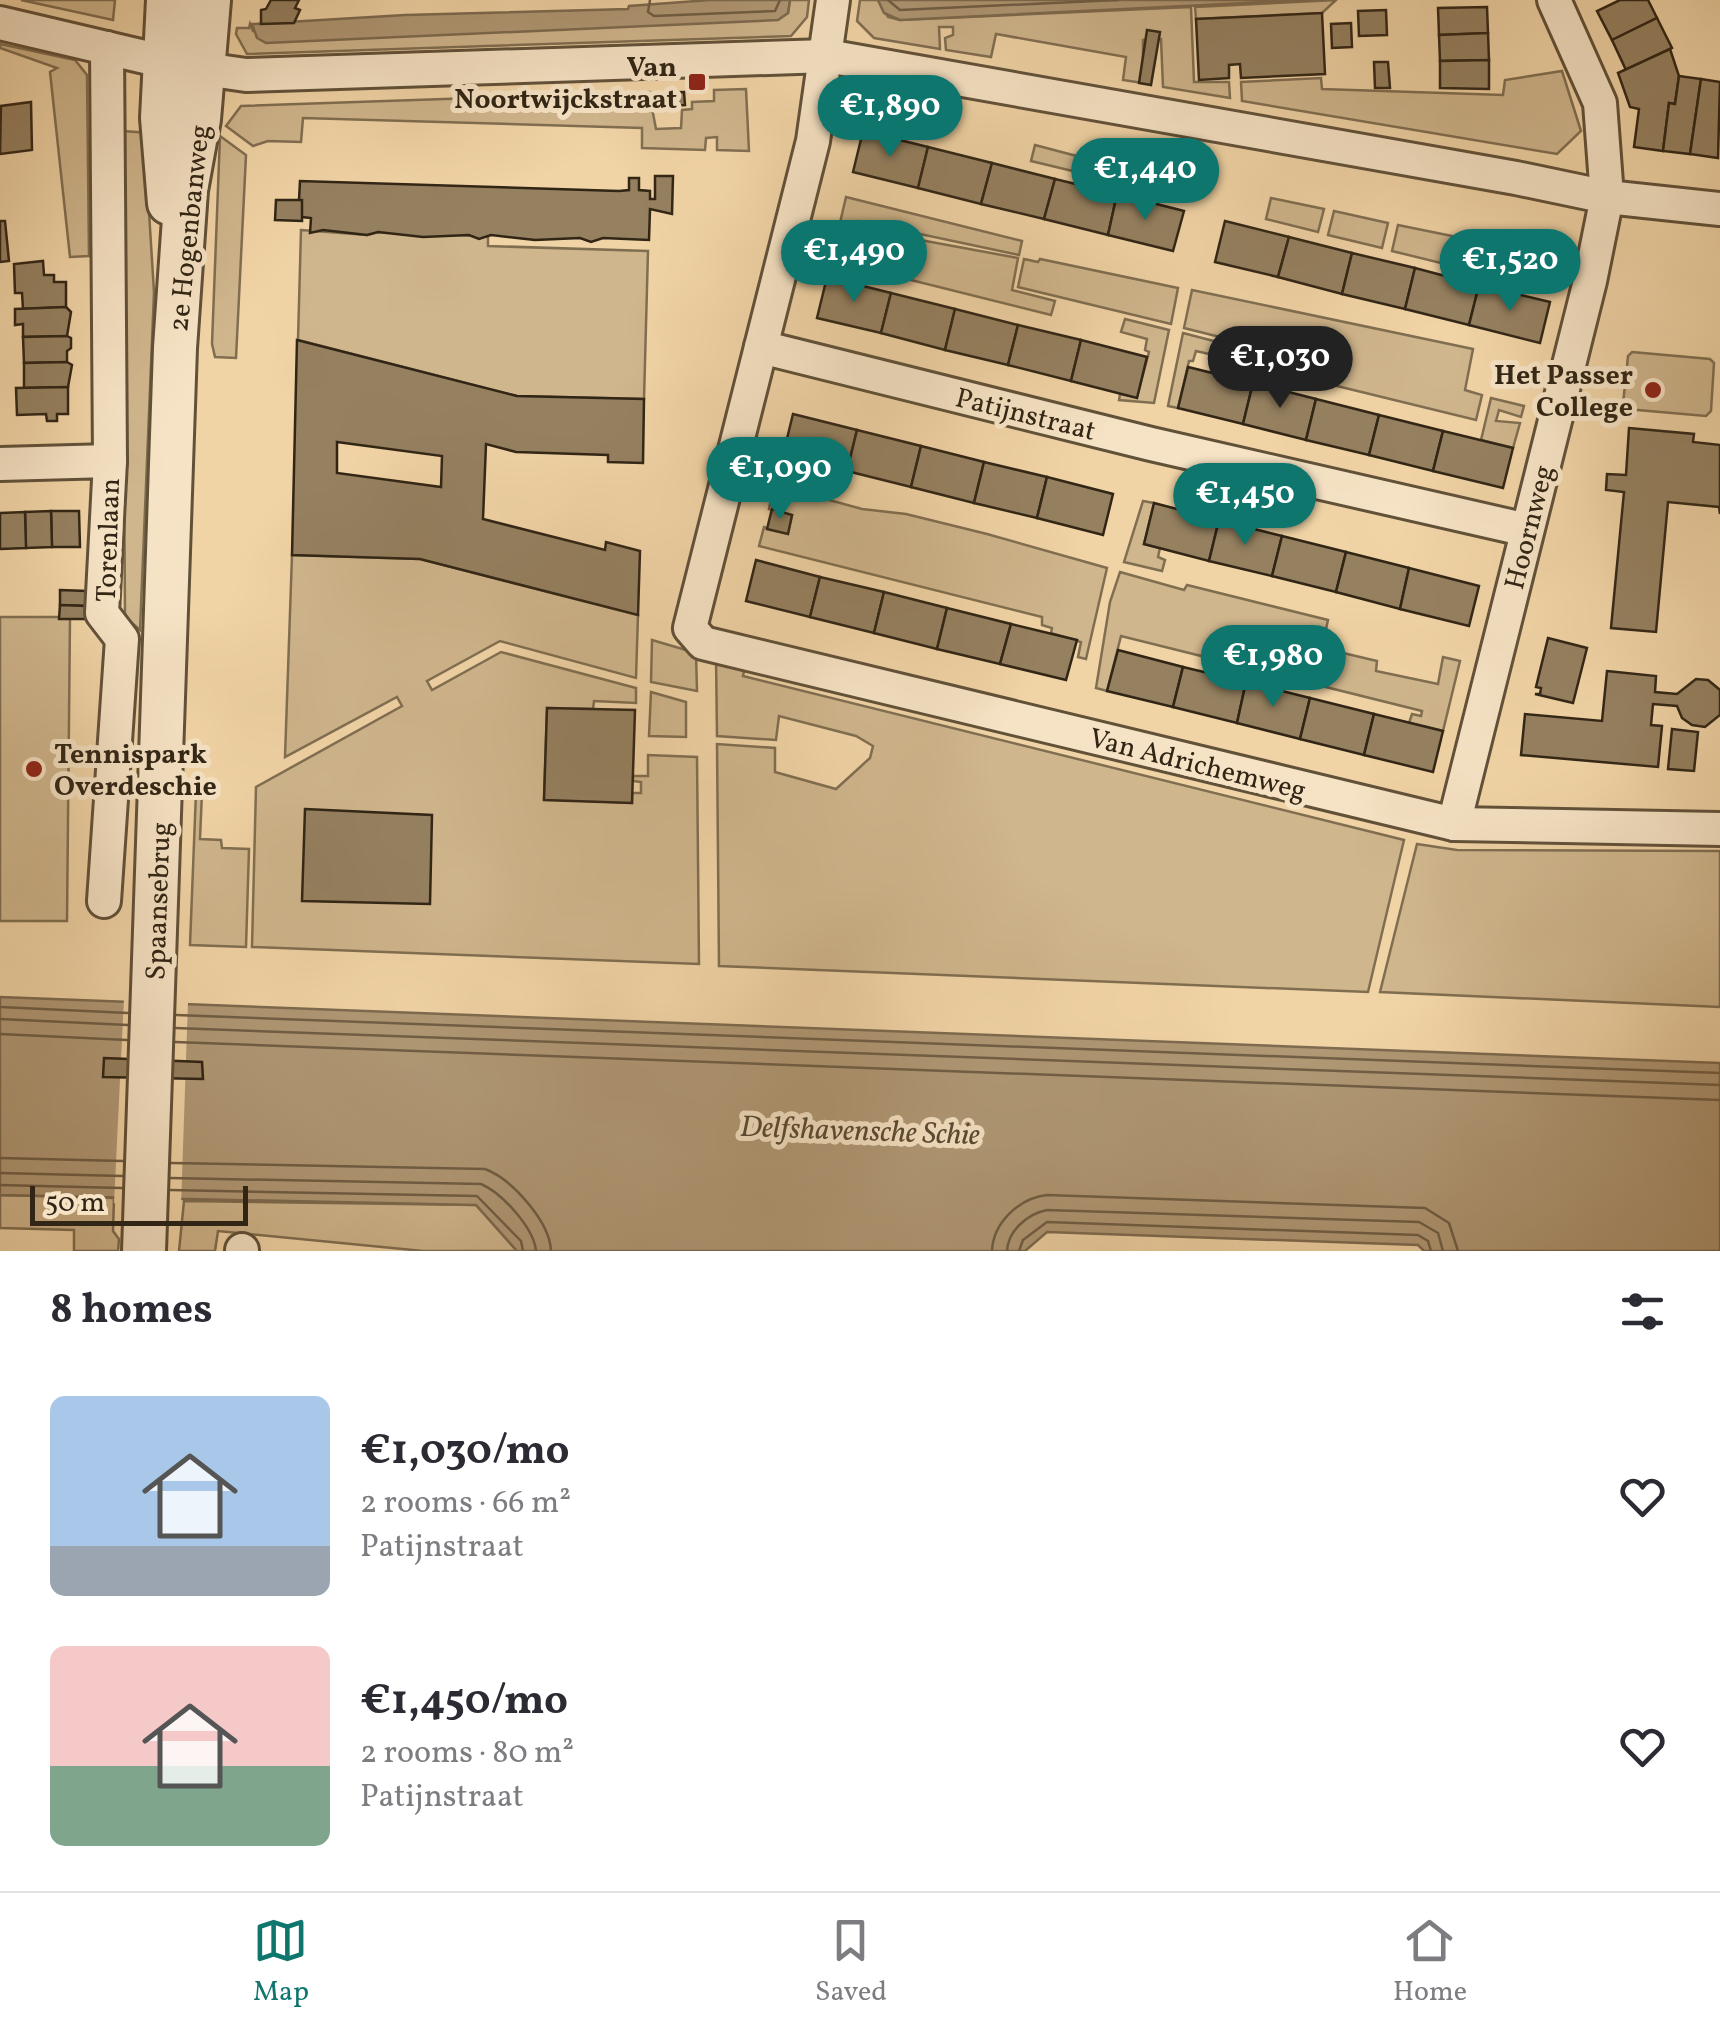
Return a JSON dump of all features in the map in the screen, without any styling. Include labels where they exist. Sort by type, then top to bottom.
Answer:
[{"type":"street","name":"2e Hogenbanweg","points":[[168,0],[185,66]]},
{"type":"street","name":"2e Hogenbanweg","points":[[175,348],[162,118],[209,0]]},
{"type":"street","points":[[761,346],[813,141],[833,0]]},
{"type":"street","name":"Hoornweg","points":[[1454,824],[1607,197],[1600,103],[1554,0]]},
{"type":"street","points":[[0,22],[185,66],[246,75],[826,56],[1607,197],[1720,209]]},
{"type":"street","points":[[107,48],[110,462]]},
{"type":"street","name":"Patijnstraat","points":[[761,346],[1151,444],[1527,530]]},
{"type":"street","name":"Van Adrichemweg","points":[[761,346],[690,628],[703,642],[1454,824],[1720,829]]},
{"type":"street","name":"Spaansebrug","points":[[145,1233],[175,348]]},
{"type":"street","name":"Torenlaan","points":[[0,464],[110,462],[102,613],[122,639],[104,902]]},
{"type":"shaded area","points":[[21,0],[115,0],[113,20]]},
{"type":"shaded area","points":[[790,0],[809,0],[807,17],[791,36],[247,54],[236,34],[237,28],[249,28],[250,24],[253,31],[788,13]]},
{"type":"shaded area","points":[[860,0],[878,0],[888,17],[900,20],[1191,7],[1194,82],[1229,82],[1230,98],[1163,87],[1161,39],[1143,40],[1143,83],[1123,80],[1126,57],[996,34],[991,57],[946,50],[945,38],[953,35],[953,27],[939,27],[940,49],[874,38],[857,21]]},
{"type":"shaded area","points":[[1336,0],[1322,13],[1196,19],[1195,7]]},
{"type":"shaded area","points":[[0,44],[75,60],[87,75],[89,256],[70,257],[50,72],[57,68],[0,48]]},
{"type":"shaded area","points":[[1562,71],[1581,131],[1557,154],[1242,101],[1241,82],[1321,78],[1322,89],[1503,95],[1505,80]]},
{"type":"shaded area","points":[[746,89],[749,151],[717,150],[717,137],[706,138],[705,150],[642,148],[642,128],[303,118],[301,142],[268,141],[253,146],[226,126],[241,106],[649,92],[656,129],[681,128],[682,110],[692,109],[692,102],[714,101],[714,90]]},
{"type":"shaded area","points":[[122,131],[151,133],[148,196],[154,292],[140,630],[125,617]]},
{"type":"shaded area","points":[[220,136],[246,155],[236,358],[215,357],[212,344]]},
{"type":"shaded area","points":[[1035,145],[1088,159],[1085,174],[1031,161]]},
{"type":"shaded area","points":[[1099,160],[1152,173],[1148,190],[1095,177]]},
{"type":"shaded area","points":[[846,197],[1022,241],[1019,255],[859,221],[860,232],[839,227]]},
{"type":"shaded area","points":[[1271,198],[1324,209],[1318,232],[1266,219]]},
{"type":"shaded area","points":[[1334,211],[1388,223],[1382,248],[1328,235]]},
{"type":"shaded area","points":[[1398,225],[1452,236],[1445,264],[1392,251]]},
{"type":"shaded area","points":[[301,230],[488,236],[488,246],[648,251],[644,399],[517,396],[298,340]]},
{"type":"shaded area","points":[[877,232],[1018,258],[1012,290],[1055,301],[1051,315],[867,269]]},
{"type":"shaded area","points":[[837,235],[864,242],[854,284],[827,277],[832,255],[851,260],[855,249],[833,246]]},
{"type":"shaded area","points":[[1463,239],[1515,250],[1508,280],[1456,267]]},
{"type":"shaded area","points":[[1525,252],[1560,259],[1552,291],[1519,282]]},
{"type":"shaded area","points":[[1024,259],[1178,288],[1171,324],[1018,287]]},
{"type":"shaded area","points":[[1192,290],[1473,349],[1465,390],[1482,395],[1476,420],[1292,375],[1296,356],[1184,328]]},
{"type":"shaded area","points":[[1125,319],[1169,330],[1154,403],[1119,400],[1120,394],[1137,397],[1149,352],[1145,350],[1147,339],[1121,332]]},
{"type":"shaded area","points":[[1183,333],[1225,344],[1222,357],[1196,351],[1193,361],[1189,361],[1178,408],[1168,406]]},
{"type":"shaded area","points":[[1632,352],[1710,359],[1714,363],[1711,411],[1706,416],[1626,409],[1623,404],[1628,356]]},
{"type":"shaded area","points":[[1491,398],[1524,406],[1521,417],[1499,410],[1496,421],[1520,423],[1513,448],[1481,440]]},
{"type":"shaded area","points":[[774,485],[862,509],[906,514],[987,534],[1107,568],[1086,659],[1078,657],[1081,642],[1051,633],[1052,628],[1042,625],[1042,617],[759,546],[764,527],[788,533],[792,515],[769,509]]},
{"type":"shaded area","points":[[1143,501],[1154,503],[1144,544],[1160,548],[1158,557],[1165,560],[1162,571],[1124,562]]},
{"type":"shaded area","points":[[292,555],[420,559],[638,615],[636,678],[500,641],[427,681],[432,690],[501,652],[636,688],[636,703],[594,701],[593,709],[547,708],[544,799],[632,803],[632,793],[641,793],[641,782],[633,781],[633,776],[648,776],[648,755],[697,757],[699,964],[252,947],[256,787],[402,706],[397,697],[285,757]]},
{"type":"shaded area","points":[[1120,572],[1184,590],[1187,585],[1328,620],[1322,648],[1377,661],[1376,671],[1438,684],[1443,657],[1460,661],[1443,731],[1409,723],[1412,714],[1421,716],[1422,711],[1121,636],[1107,691],[1096,688],[1110,602]]},
{"type":"shaded area","name":"Tennispark Overdeschie","points":[[0,617],[70,617],[67,921],[0,921]]},
{"type":"shaded area","points":[[652,640],[696,653],[697,691],[651,682]]},
{"type":"shaded area","points":[[716,658],[745,666],[743,676],[1404,840],[1368,992],[719,966],[717,744],[775,748],[775,772],[836,789],[870,758],[873,746],[856,736],[779,716],[776,740],[717,736]]},
{"type":"shaded area","points":[[651,692],[686,702],[686,737],[649,736]]},
{"type":"shaded area","points":[[196,792],[202,792],[200,839],[221,840],[222,848],[249,849],[246,947],[190,945]]},
{"type":"shaded area","points":[[1417,844],[1457,850],[1720,851],[1720,1007],[1380,992]]},
{"type":"shaded area","points":[[0,1195],[114,1198],[113,1231],[119,1239],[118,1251],[74,1251],[74,1230],[0,1228]]},
{"type":"shaded area","points":[[184,1201],[476,1205],[517,1251],[423,1251],[218,1231],[215,1251],[179,1251]]},
{"type":"water","points":[[710,0],[790,0],[788,13],[778,20],[266,43],[257,38],[252,24],[628,9]]},
{"type":"water","points":[[878,0],[1310,0],[900,20],[884,13]]},
{"type":"water","name":"Delfshavensche Schie","points":[[0,997],[1720,1063],[1720,1251],[1424,1251],[1418,1245],[1047,1232],[1025,1251],[517,1251],[476,1205],[0,1195]]},
{"type":"pier","points":[[124,998],[188,1001],[181,1206],[114,1203]]},
{"type":"building","points":[[271,0],[299,0],[295,8],[300,10],[294,23],[261,24],[261,10]]},
{"type":"building","points":[[1620,0],[1648,0],[1657,18],[1612,40],[1597,11]]},
{"type":"building","points":[[1487,7],[1488,33],[1439,35],[1438,8]]},
{"type":"building","points":[[1386,10],[1387,35],[1359,36],[1358,11]]},
{"type":"building","points":[[1322,13],[1325,74],[1241,78],[1240,64],[1229,65],[1229,78],[1199,80],[1196,19]]},
{"type":"building","points":[[1657,18],[1672,48],[1626,70],[1612,40]]},
{"type":"building","points":[[1351,23],[1352,47],[1332,48],[1331,24]]},
{"type":"building","points":[[1147,30],[1160,32],[1151,85],[1139,83]]},
{"type":"building","points":[[1488,33],[1489,60],[1440,61],[1439,35]]},
{"type":"building","points":[[1670,49],[1679,76],[1675,104],[1669,103],[1663,151],[1634,147],[1639,109],[1630,107],[1618,73]]},
{"type":"building","points":[[1489,60],[1489,89],[1440,88],[1440,61]]},
{"type":"building","points":[[1374,62],[1388,62],[1390,88],[1375,88]]},
{"type":"building","points":[[1679,76],[1701,79],[1690,154],[1663,151],[1669,103],[1675,104]]},
{"type":"building","points":[[1701,79],[1720,82],[1718,158],[1690,154]]},
{"type":"building","points":[[684,92],[685,105],[652,107],[651,93]]},
{"type":"building","points":[[31,102],[32,150],[0,154],[1,106]]},
{"type":"building","points":[[863,131],[928,147],[918,188],[853,172]]},
{"type":"building","points":[[928,147],[992,163],[981,204],[918,188]]},
{"type":"building","points":[[992,163],[1055,179],[1044,219],[981,204]]},
{"type":"building","points":[[655,176],[673,176],[672,214],[650,209],[649,240],[603,238],[591,242],[580,238],[535,240],[491,235],[479,239],[469,235],[423,237],[323,230],[310,233],[311,218],[302,217],[299,200],[300,181],[619,191],[629,190],[629,178],[639,178],[639,190],[650,191],[650,199],[655,199]]},
{"type":"building","points":[[1055,179],[1117,194],[1108,235],[1044,219]]},
{"type":"building","points":[[1117,194],[1184,211],[1173,251],[1108,235]]},
{"type":"building","points":[[276,200],[302,200],[302,221],[275,220]]},
{"type":"building","points":[[0,221],[5,221],[9,261],[0,262]]},
{"type":"building","points":[[1225,221],[1289,237],[1278,277],[1215,262]]},
{"type":"building","points":[[1289,237],[1352,253],[1342,294],[1278,277]]},
{"type":"building","points":[[1352,253],[1415,268],[1405,309],[1342,294]]},
{"type":"building","points":[[43,261],[44,275],[54,275],[54,282],[66,282],[66,307],[23,309],[22,293],[15,293],[14,264]]},
{"type":"building","points":[[1415,268],[1479,285],[1469,325],[1405,309]]},
{"type":"building","points":[[827,277],[891,293],[881,333],[817,318]]},
{"type":"building","points":[[1479,285],[1550,302],[1540,343],[1469,325]]},
{"type":"building","points":[[891,293],[955,309],[945,350],[881,333]]},
{"type":"building","points":[[66,307],[71,312],[67,336],[23,337],[23,324],[15,325],[15,309]]},
{"type":"building","points":[[955,309],[1018,325],[1008,365],[945,350]]},
{"type":"building","points":[[1018,325],[1081,340],[1071,381],[1008,365]]},
{"type":"building","points":[[23,337],[71,338],[71,348],[67,351],[67,362],[24,363]]},
{"type":"building","points":[[297,340],[517,396],[644,399],[643,463],[608,462],[608,455],[516,452],[486,444],[483,519],[605,550],[606,542],[640,551],[638,615],[420,559],[292,555]],"holes":[[[337,442],[442,456],[441,487],[337,473]]]},
{"type":"building","points":[[1081,340],[1147,357],[1137,398],[1071,381]]},
{"type":"building","points":[[24,363],[72,365],[68,387],[24,388]]},
{"type":"building","points":[[1188,367],[1253,383],[1243,424],[1178,408]]},
{"type":"building","points":[[1253,383],[1316,399],[1306,440],[1243,424]]},
{"type":"building","points":[[68,387],[68,414],[57,414],[57,421],[47,421],[46,414],[17,415],[16,388]]},
{"type":"building","points":[[1316,399],[1379,415],[1369,455],[1306,440]]},
{"type":"building","points":[[793,414],[857,430],[847,471],[783,455]]},
{"type":"building","points":[[1379,415],[1443,431],[1433,471],[1369,455]]},
{"type":"building","points":[[1629,428],[1694,434],[1693,442],[1720,445],[1720,514],[1719,507],[1668,502],[1656,632],[1611,628],[1624,492],[1606,490],[1607,474],[1626,475]]},
{"type":"building","points":[[857,430],[921,446],[911,487],[847,471]]},
{"type":"building","points":[[1443,431],[1513,448],[1503,488],[1433,471]]},
{"type":"building","points":[[921,446],[984,462],[974,503],[911,487]]},
{"type":"building","points":[[984,462],[1047,477],[1037,518],[974,503]]},
{"type":"building","points":[[1047,477],[1113,494],[1103,535],[1037,518]]},
{"type":"building","points":[[1154,503],[1219,520],[1209,561],[1144,544]]},
{"type":"building","points":[[772,509],[792,515],[788,534],[767,529]]},
{"type":"building","points":[[51,511],[79,511],[80,547],[52,547]]},
{"type":"building","points":[[51,511],[52,547],[26,548],[25,512]]},
{"type":"building","points":[[25,512],[26,548],[0,549],[0,513]]},
{"type":"building","points":[[1219,520],[1282,536],[1272,576],[1209,561]]},
{"type":"building","points":[[1282,536],[1346,552],[1336,592],[1272,576]]},
{"type":"building","points":[[1346,552],[1409,568],[1400,609],[1336,592]]},
{"type":"building","points":[[756,560],[820,577],[810,617],[746,601]]},
{"type":"building","points":[[1409,568],[1479,586],[1469,626],[1400,609]]},
{"type":"building","points":[[820,577],[884,592],[874,633],[810,617]]},
{"type":"building","points":[[60,590],[87,591],[86,606],[60,605]]},
{"type":"building","points":[[884,592],[947,608],[937,649],[874,633]]},
{"type":"building","points":[[60,605],[86,606],[86,619],[59,619]]},
{"type":"building","points":[[947,608],[1011,624],[1000,664],[937,649]]},
{"type":"building","points":[[1011,624],[1077,640],[1066,680],[1000,664]]},
{"type":"building","points":[[1548,638],[1587,648],[1573,703],[1535,694],[1540,694],[1541,688],[1536,687]]},
{"type":"building","points":[[1118,650],[1183,667],[1173,707],[1107,691]]},
{"type":"building","points":[[1183,667],[1246,682],[1237,723],[1173,707]]},
{"type":"building","points":[[1607,671],[1656,676],[1655,692],[1677,694],[1696,679],[1708,680],[1720,690],[1720,715],[1705,727],[1692,725],[1682,718],[1677,706],[1653,704],[1651,725],[1662,726],[1658,767],[1521,755],[1525,714],[1602,721]]},
{"type":"building","points":[[1246,682],[1310,698],[1300,739],[1237,723]]},
{"type":"building","points":[[1310,698],[1374,714],[1364,755],[1300,739]]},
{"type":"building","points":[[547,708],[635,710],[632,803],[544,800]]},
{"type":"building","points":[[1374,714],[1443,731],[1433,772],[1364,755]]},
{"type":"building","points":[[1672,729],[1698,732],[1694,771],[1668,769]]},
{"type":"building","points":[[305,809],[432,815],[430,904],[302,901]]},
{"type":"building","points":[[104,1058],[202,1062],[203,1079],[103,1077]]},
{"type":"place","name":"Van Noortwijckstraat","points":[[697,82]]},
{"type":"place","name":"Het Passer College","points":[[1653,390]]},
{"type":"place","name":"Tennispark Overdeschie","points":[[34,769]]}]
